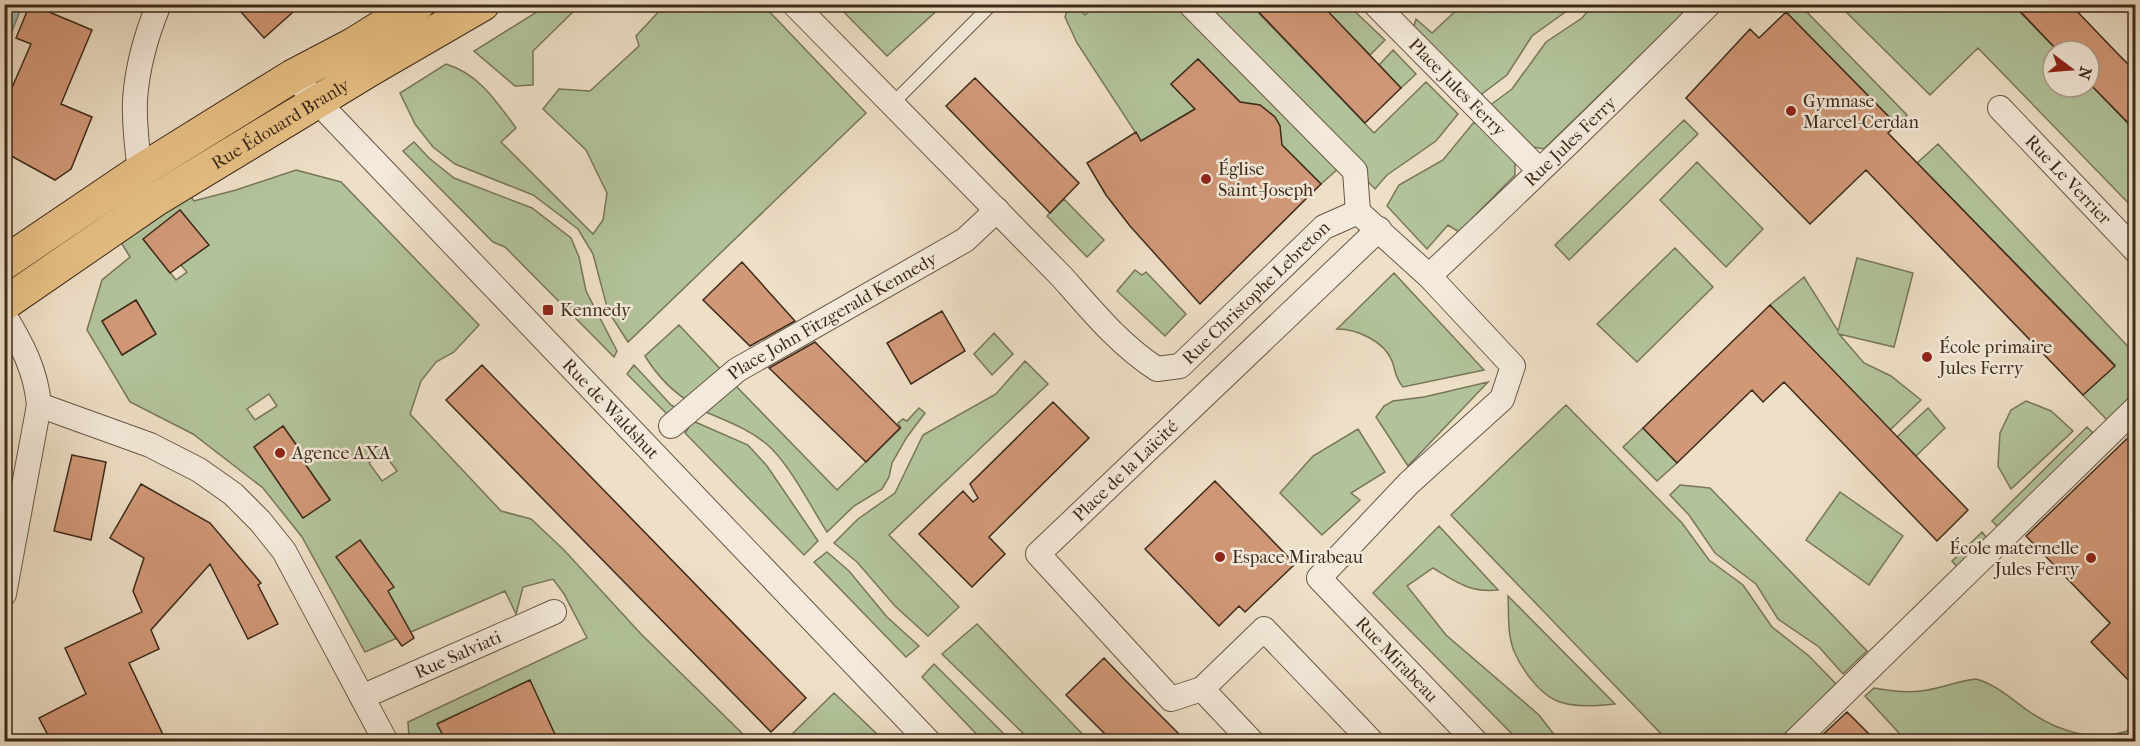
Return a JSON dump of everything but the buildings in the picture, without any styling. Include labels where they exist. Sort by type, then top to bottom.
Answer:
[{"type":"main road","name":"Rue Édouard Branly","points":[[4,263],[140,171],[293,76],[354,44],[418,4]]},
{"type":"main road","name":"Rue Édouard Branly","points":[[4,304],[155,200],[483,4]]},
{"type":"street","points":[[140,171],[135,131],[135,99],[147,41],[159,4]]},
{"type":"street","name":"Rue Christophe Lebreton","points":[[794,4],[1095,313],[1142,359],[1157,369],[1180,366],[1324,227],[1358,212]]},
{"type":"street","points":[[1190,4],[1355,171],[1358,212],[1429,276]]},
{"type":"street","name":"Place Jules Ferry","points":[[1375,4],[1539,170]]},
{"type":"street","name":"Rue Jules Ferry","points":[[1429,276],[1539,170],[1571,143],[1709,4]]},
{"type":"street","name":"Rue de Waldshut","points":[[293,76],[929,741]]},
{"type":"street","name":"Rue Le Verrier","points":[[2000,108],[2136,251]]},
{"type":"street","name":"Place John Fitzgerald Kennedy","points":[[671,426],[737,370],[965,240],[997,210]]},
{"type":"street","name":"Place de la Laïcité","points":[[1202,689],[1171,699],[1038,554],[1378,229]]},
{"type":"street","name":"Rue Mirabeau","points":[[1429,276],[1513,366],[1502,399],[1409,483],[1318,578],[1476,741]]},
{"type":"street","points":[[4,315],[26,351],[38,386],[39,405],[4,594]]},
{"type":"street","points":[[39,405],[150,445],[199,470],[233,494],[260,520],[284,551],[386,741]]},
{"type":"street","points":[[1794,741],[2136,408]]},
{"type":"street","name":"Rue Salviati","points":[[362,697],[555,612]]},
{"type":"street","points":[[1252,741],[1202,689],[1264,629],[1372,741]]},
{"type":"lane","points":[[892,104],[992,4]]},
{"type":"green space","points":[[548,5],[580,5],[533,51],[533,85],[515,86],[474,51]]},
{"type":"green space","points":[[665,5],[763,5],[866,113],[628,342],[608,311],[593,254],[578,229],[533,195],[455,164],[433,147],[415,124],[400,93],[446,64],[468,74],[486,90],[516,128],[501,142],[593,234],[603,220],[607,193],[586,150],[543,109],[559,89],[590,91],[639,46],[636,36]]},
{"type":"green space","points":[[837,5],[943,5],[887,56]]},
{"type":"green space","points":[[1069,5],[1074,5],[1085,15],[1096,5],[1180,5],[1340,167],[1321,184],[1281,144],[1280,126],[1275,117],[1260,105],[1240,102],[1198,59],[1171,84],[1195,109],[1141,141],[1077,43],[1065,17]]},
{"type":"green space","points":[[1198,5],[1251,5],[1374,133],[1426,82],[1458,114],[1436,141],[1387,175],[1375,189]]},
{"type":"green space","points":[[1348,5],[1385,40],[1370,55],[1323,7]]},
{"type":"green space","points":[[1462,5],[1575,5],[1532,36],[1507,75],[1479,96],[1413,29],[1416,19],[1432,33]]},
{"type":"green space","points":[[1593,5],[1692,5],[1544,149],[1528,146],[1489,106],[1512,89],[1546,42],[1582,18]]},
{"type":"green space","points":[[1794,5],[1800,5],[1907,115],[1897,125],[1786,12]]},
{"type":"green space","points":[[1839,5],[2013,5],[2046,39],[2041,39],[2041,99],[2101,99],[2101,96],[2135,131],[2135,210],[1978,48],[1930,95]]},
{"type":"green space","points":[[1393,50],[1416,74],[1401,88],[1379,65]]},
{"type":"green space","points":[[1684,120],[1698,134],[1569,260],[1555,245]]},
{"type":"green space","points":[[1474,122],[1515,159],[1515,175],[1459,232],[1448,225],[1427,249],[1387,206],[1399,185],[1443,160]]},
{"type":"green space","points":[[414,142],[429,158],[454,178],[532,208],[571,238],[579,257],[586,291],[617,351],[614,357],[505,247],[493,242],[403,151]]},
{"type":"green space","points":[[1938,144],[2135,354],[2135,392],[2107,420],[2083,395],[2115,365],[1917,163]]},
{"type":"green space","points":[[1697,162],[1763,229],[1726,267],[1660,200]]},
{"type":"green space","points":[[296,170],[341,182],[479,325],[454,352],[436,362],[421,381],[410,414],[501,511],[531,519],[564,550],[641,634],[750,741],[559,742],[555,733],[538,741],[481,741],[472,723],[471,708],[438,723],[443,736],[439,739],[440,741],[411,741],[408,722],[587,638],[564,594],[553,579],[523,587],[516,614],[505,591],[365,652],[302,537],[263,488],[193,434],[130,402],[87,330],[102,280],[130,257],[116,234],[185,190],[194,201]],"holes":[[[180,210],[208,245],[181,265],[187,272],[176,280],[144,239]],[[136,300],[156,334],[123,355],[102,321]],[[269,394],[277,406],[255,420],[247,409]],[[283,426],[306,458],[303,461],[330,499],[303,518],[254,447]],[[383,452],[397,471],[382,481],[369,463]],[[396,605],[401,616],[385,624],[380,614]],[[530,680],[504,703],[500,694]]]},
{"type":"green space","points":[[1064,199],[1104,240],[1087,257],[1047,216]]},
{"type":"green space","points":[[1675,248],[1713,287],[1637,362],[1597,324]]},
{"type":"green space","points":[[1857,258],[1913,273],[1894,347],[1839,334],[1864,363],[1891,376],[1921,400],[1890,430],[1770,305],[1804,277],[1838,331]]},
{"type":"green space","points":[[1135,270],[1142,275],[1146,272],[1186,314],[1165,336],[1117,291]]},
{"type":"green space","points":[[1394,273],[1484,370],[1403,387],[1397,378],[1392,361],[1383,348],[1369,337],[1353,331],[1337,329]]},
{"type":"green space","points":[[679,325],[726,375],[693,404],[666,383],[645,356]]},
{"type":"green space","points":[[994,333],[1013,354],[992,375],[974,354]]},
{"type":"green space","points":[[1025,361],[1048,384],[889,535],[959,607],[928,636],[895,606],[857,562],[834,543],[858,519],[895,493],[923,435],[996,394]]},
{"type":"green space","points":[[634,365],[671,405],[683,412],[674,421],[627,374]]},
{"type":"green space","points":[[1488,382],[1408,466],[1376,417],[1384,406],[1393,401],[1424,397]]},
{"type":"green space","points":[[734,384],[837,490],[901,428],[898,423],[903,419],[907,421],[919,408],[925,413],[907,437],[892,463],[889,477],[882,489],[854,506],[827,532],[794,478],[772,449],[749,432],[706,412]]},
{"type":"green space","points":[[2026,401],[2051,411],[2073,431],[2011,489],[1998,466],[2000,433],[2011,410]]},
{"type":"green space","points":[[1566,405],[1682,523],[1709,560],[1743,585],[1772,627],[1809,656],[1837,685],[1778,741],[1668,741],[1451,515]]},
{"type":"green space","points":[[1928,408],[1945,428],[1916,456],[1897,437]]},
{"type":"green space","points":[[693,421],[748,445],[767,466],[818,541],[804,555],[685,433]]},
{"type":"green space","points":[[2087,427],[2093,433],[1998,527],[1992,521]]},
{"type":"green space","points":[[1643,428],[1677,463],[1657,481],[1623,447]]},
{"type":"green space","points":[[1358,429],[1385,472],[1351,493],[1360,500],[1322,535],[1280,493],[1313,456]]},
{"type":"green space","points":[[1680,485],[1710,488],[1867,651],[1843,674],[1819,647],[1778,619],[1756,584],[1715,553],[1689,515],[1670,495]]},
{"type":"green space","points":[[1840,492],[1903,536],[1869,585],[1806,540]]},
{"type":"green space","points":[[1439,526],[1498,590],[1471,588],[1433,568],[1407,586],[1446,635],[1539,715],[1559,741],[1519,741],[1373,593]]},
{"type":"green space","points":[[1982,532],[1987,538],[1957,567],[1952,561]]},
{"type":"green space","points":[[827,552],[849,571],[887,617],[919,646],[906,657],[814,562]]},
{"type":"green space","points":[[1508,596],[1615,704],[1593,706],[1561,703],[1536,685],[1514,651],[1509,631]]},
{"type":"green space","points":[[977,624],[1089,741],[1031,741],[942,654]]},
{"type":"green space","points":[[934,664],[1011,741],[983,741],[922,677]]},
{"type":"green space","points":[[1976,679],[1996,688],[2052,725],[2079,734],[2093,735],[2121,733],[2135,728],[2135,741],[1905,741],[1865,696],[1874,688],[1915,692]]},
{"type":"green space","points":[[834,693],[878,735],[871,741],[785,741]]},
{"type":"water","points":[[4,5],[20,11],[11,34],[5,31]]},
{"type":"place","name":"Gymnase Marcel-Cerdan","points":[[1791,111]]},
{"type":"place","name":"Église Saint-Joseph","points":[[1206,179]]},
{"type":"place","name":"Kennedy","points":[[548,310]]},
{"type":"place","name":"École primaire Jules Ferry","points":[[1927,357]]},
{"type":"place","name":"Agence AXA","points":[[280,453]]},
{"type":"place","name":"Espace Mirabeau","points":[[1220,557]]},
{"type":"place","name":"École maternelle Jules Ferry","points":[[2091,558]]}]
